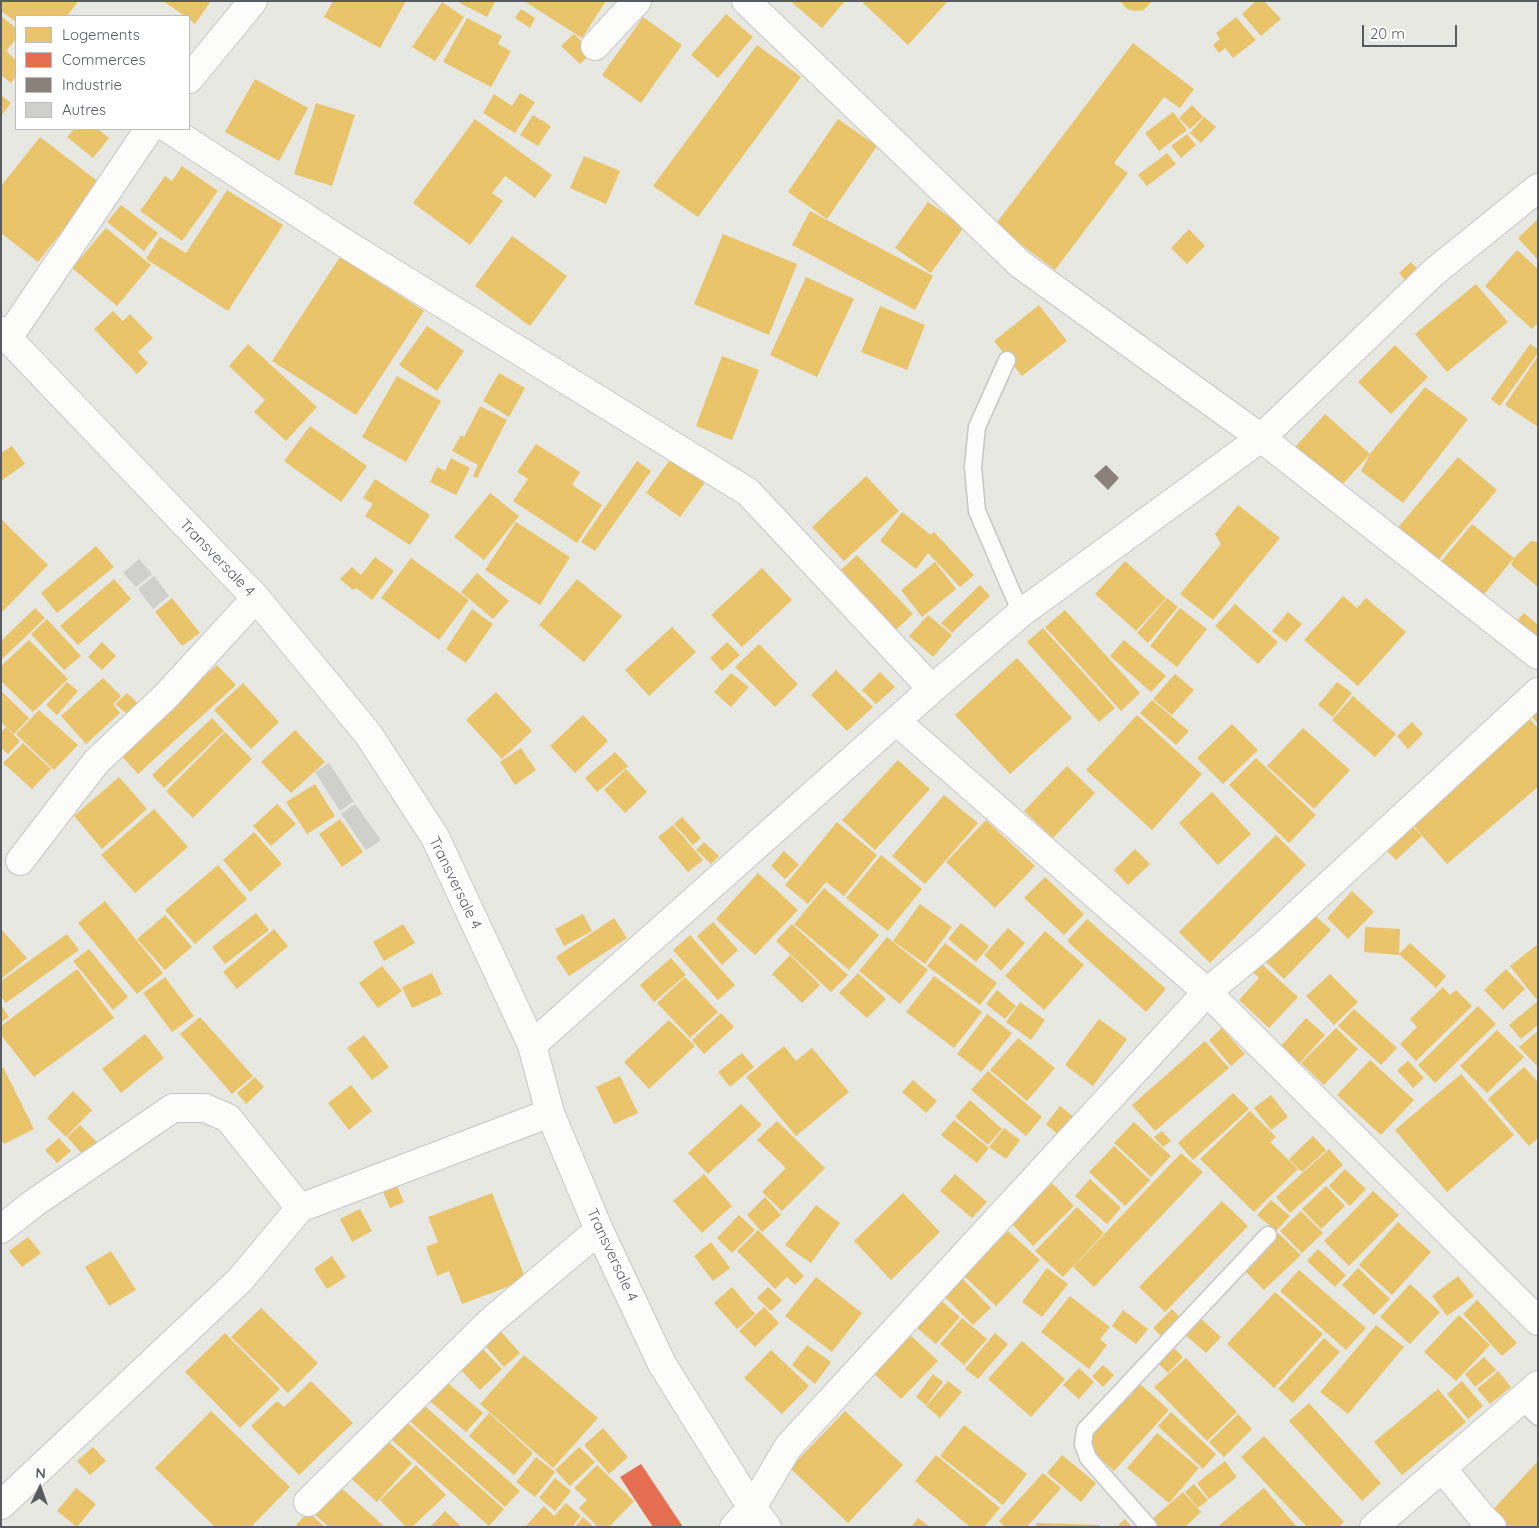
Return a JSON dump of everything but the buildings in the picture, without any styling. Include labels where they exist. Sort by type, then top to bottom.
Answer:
[{"type":"street","points":[[190,78],[253,1]]},
{"type":"street","points":[[595,46],[637,1]]},
{"type":"street","points":[[746,1],[1020,264],[1261,438],[1538,655]]},
{"type":"street","points":[[5,334],[148,130]]},
{"type":"street","points":[[171,130],[346,244],[748,492],[932,689]]},
{"type":"street","points":[[532,1045],[932,689],[1021,613],[1261,438],[1434,272],[1538,188]]},
{"type":"street","name":"Transversale 4","points":[[5,334],[256,598],[368,734],[435,838],[532,1045],[550,1113],[599,1230],[662,1364],[751,1520]]},
{"type":"street","points":[[20,861],[96,762],[166,696],[256,598]]},
{"type":"street","points":[[751,1520],[788,1446],[1207,992],[1264,944],[1538,692]]},
{"type":"street","points":[[896,721],[1207,992],[1538,1321]]},
{"type":"street","points":[[1,1229],[34,1203],[173,1108],[205,1108],[228,1118],[300,1208]]},
{"type":"street","points":[[1,1505],[240,1280],[300,1208],[550,1113]]},
{"type":"street","points":[[308,1502],[491,1321],[599,1230]]},
{"type":"street","points":[[1374,1527],[1442,1468],[1532,1400]]},
{"type":"street","points":[[1442,1468],[1492,1527]]},
{"type":"lane","points":[[1007,360],[977,427],[973,467],[977,511],[1021,613]]},
{"type":"lane","points":[[1149,1527],[1088,1458],[1083,1444],[1085,1430],[1268,1235]]}]
